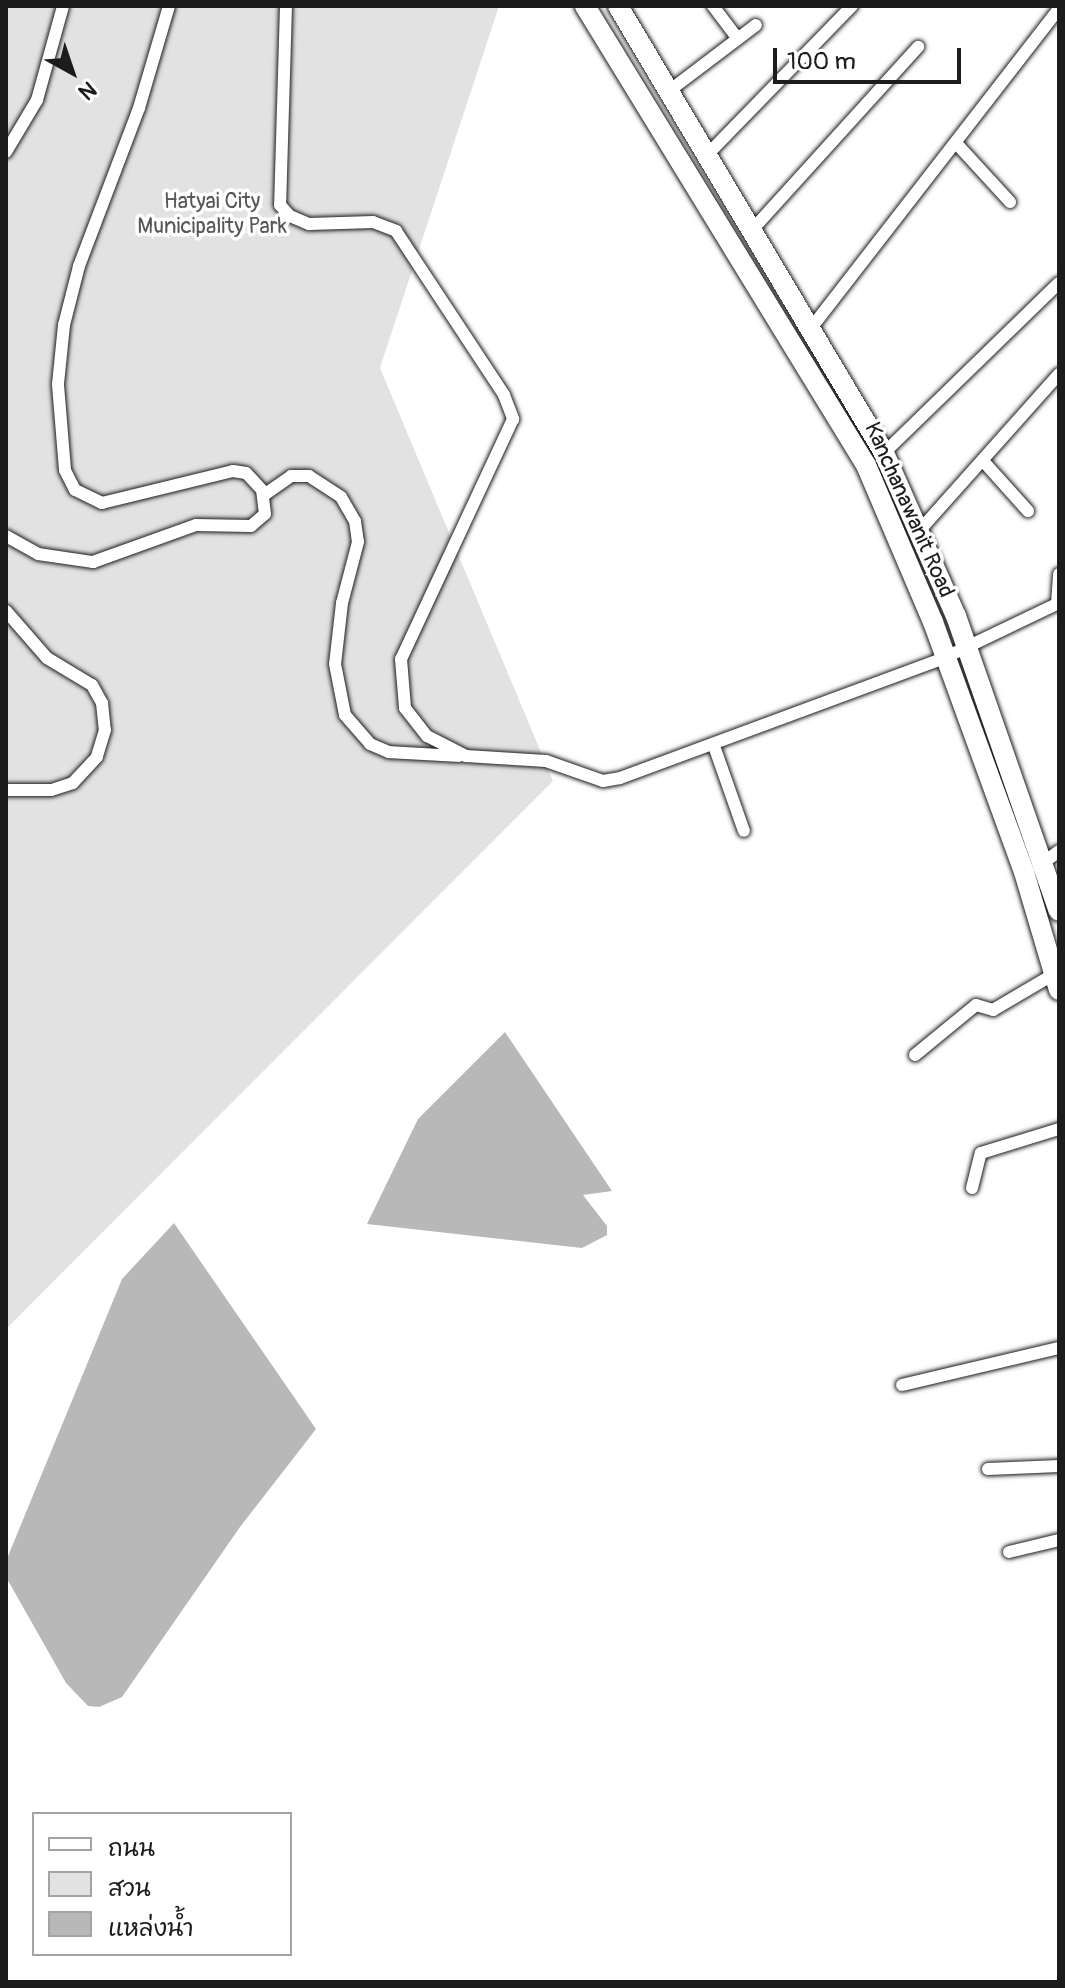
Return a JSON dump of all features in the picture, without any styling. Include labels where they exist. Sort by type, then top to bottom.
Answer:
[{"type":"main road","name":"Kanchanawanit Road","points":[[585,6],[866,465],[944,658],[1024,872],[1057,982]]},
{"type":"main road","name":"Kanchanawanit Road","points":[[618,6],[812,327],[884,453],[967,643],[1051,857],[1059,911]]},
{"type":"street","points":[[6,152],[43,86],[63,6]]},
{"type":"street","points":[[6,536],[51,558],[103,560],[196,525],[251,526],[265,514],[264,495],[255,479],[233,471],[102,503],[75,490],[65,470],[58,384],[64,325],[79,266],[139,108],[169,6]]},
{"type":"street","points":[[286,6],[280,205],[290,216],[309,224],[373,222],[396,231],[511,408],[509,435],[398,673],[405,708],[414,723],[436,742],[466,756]]},
{"type":"street","points":[[713,6],[738,39]]},
{"type":"street","points":[[707,155],[852,6]]},
{"type":"street","points":[[812,327],[956,143],[1057,7]]},
{"type":"street","points":[[669,91],[756,25]]},
{"type":"street","points":[[753,229],[918,47]]},
{"type":"street","points":[[956,143],[1010,202]]},
{"type":"street","points":[[884,453],[1059,283]]},
{"type":"street","points":[[920,530],[984,462],[1059,374]]},
{"type":"street","points":[[984,462],[1028,511]]},
{"type":"street","points":[[264,495],[291,476],[309,476],[333,489],[355,521],[358,542],[342,603],[335,664],[345,715],[370,744],[389,752],[546,761],[603,781],[714,746],[944,658],[967,643],[1058,604],[1059,574]]},
{"type":"street","points":[[6,611],[47,658],[92,685],[105,715],[100,750],[81,778],[51,790],[6,790]]},
{"type":"street","points":[[714,746],[744,831]]},
{"type":"street","points":[[915,1055],[976,1005],[993,1010],[1057,982]]},
{"type":"street","points":[[972,1188],[981,1153],[1059,1129]]},
{"type":"street","points":[[902,1385],[1059,1348]]},
{"type":"street","points":[[988,1469],[1059,1466]]},
{"type":"street","points":[[1009,1552],[1059,1540]]},
{"type":"green space","name":"Hatyai City Municipality Park","points":[[6,6],[499,6],[380,368],[553,781],[6,1329]]},
{"type":"water","points":[[505,1032],[612,1191],[583,1195],[607,1226],[607,1235],[582,1248],[367,1224],[418,1119]]},
{"type":"water","points":[[174,1223],[316,1429],[240,1527],[122,1697],[99,1707],[88,1706],[66,1683],[6,1577],[6,1561],[122,1279]]}]
